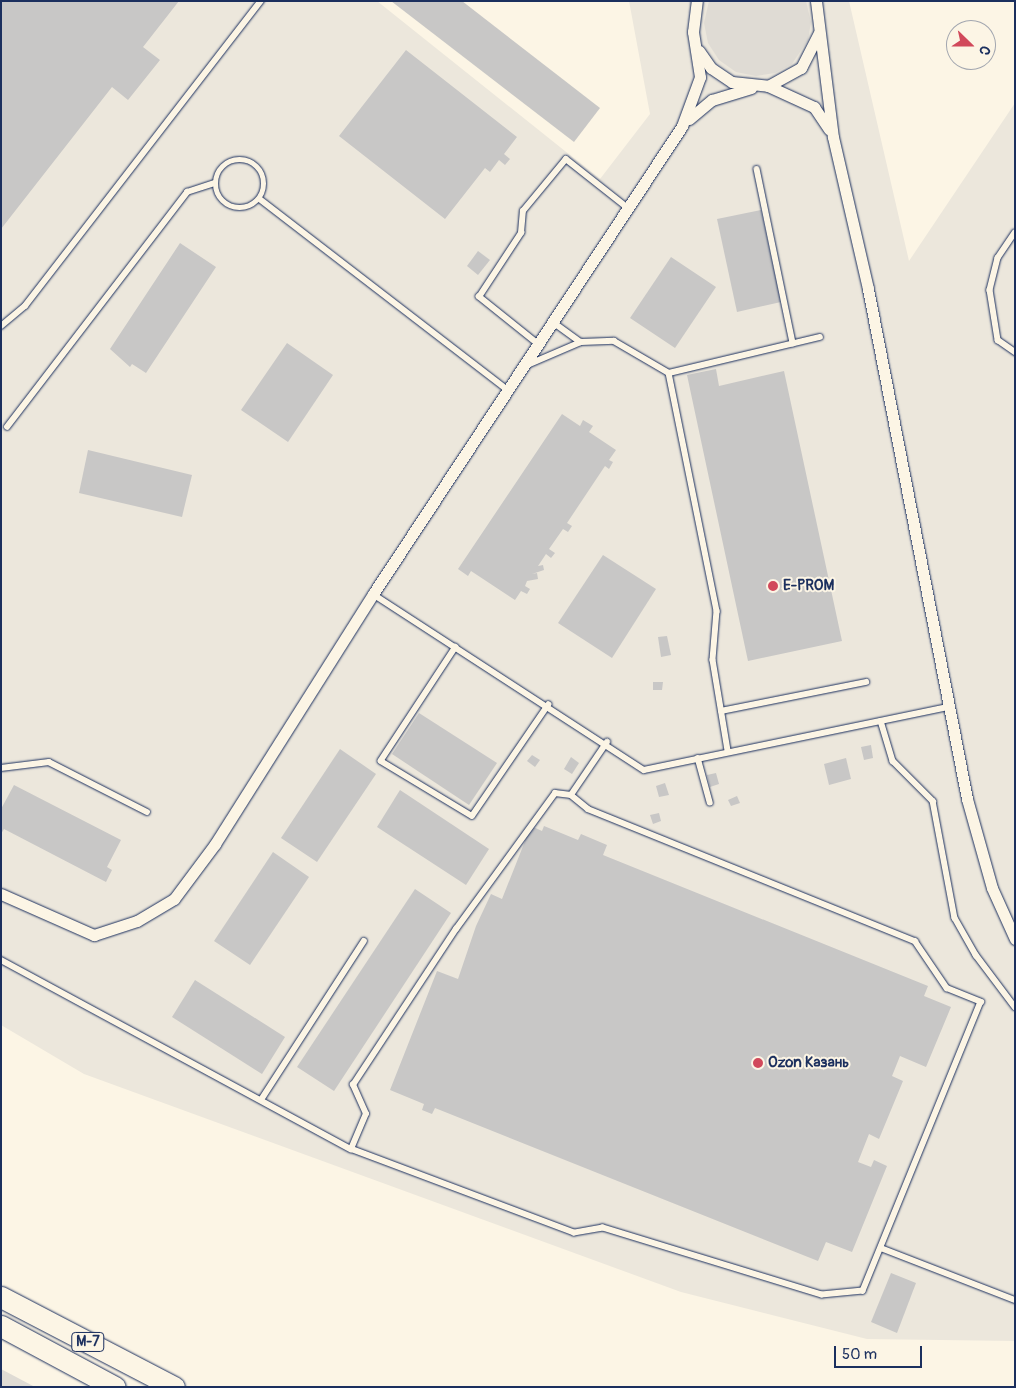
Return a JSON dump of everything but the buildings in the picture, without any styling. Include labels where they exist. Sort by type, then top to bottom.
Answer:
[{"type":"highway","name":"М-7","points":[[1,1297],[174,1387]]},
{"type":"highway","name":"М-7","points":[[1,1326],[115,1387]]},
{"type":"street","points":[[1,894],[94,935],[137,921],[174,899],[226,829],[373,594],[509,391],[682,126],[700,77],[693,18],[697,1]]},
{"type":"street","points":[[816,1],[820,18],[833,137],[868,289],[948,707],[992,888],[1015,939]]},
{"type":"street","points":[[682,126],[712,100],[754,87],[768,86],[791,77],[810,58],[820,18]]},
{"type":"street","points":[[697,45],[722,76],[754,87]]},
{"type":"street","points":[[768,86],[814,107],[833,137]]},
{"type":"lane","points":[[1,326],[25,306],[261,1]]},
{"type":"lane","points":[[539,345],[479,297],[521,233],[523,211],[566,159],[628,208]]},
{"type":"lane","points":[[228,162],[254,164],[262,174],[260,199],[238,209],[222,200],[215,183],[219,171],[228,162]]},
{"type":"lane","points":[[757,169],[793,343]]},
{"type":"lane","points":[[7,427],[187,192],[215,183]]},
{"type":"lane","points":[[260,199],[509,391]]},
{"type":"lane","points":[[1015,233],[998,258],[990,290],[998,340],[1015,352]]},
{"type":"lane","points":[[553,322],[581,342]]},
{"type":"lane","points":[[525,366],[581,342],[614,341],[669,373],[820,337]]},
{"type":"lane","points":[[669,373],[716,611],[713,660],[728,752]]},
{"type":"lane","points":[[373,594],[607,742],[644,770],[948,707]]},
{"type":"lane","points":[[456,647],[381,761],[472,816],[548,705]]},
{"type":"lane","points":[[721,711],[866,682]]},
{"type":"lane","points":[[881,722],[893,761],[933,801],[955,918],[976,955],[1015,1007]]},
{"type":"lane","points":[[571,795],[607,742]]},
{"type":"lane","points":[[698,758],[710,802]]},
{"type":"lane","points":[[1,768],[49,762],[147,812]]},
{"type":"lane","points":[[1,960],[351,1149],[574,1233],[603,1228],[822,1295],[863,1291],[981,1002],[947,988],[915,941],[588,809],[571,795],[555,793],[456,929],[353,1086],[366,1114],[351,1149]]},
{"type":"lane","points":[[261,1100],[364,941]]},
{"type":"lane","points":[[881,1248],[1015,1300]]},
{"type":"shaded area","points":[[1,1],[377,1],[600,179],[650,114],[629,1],[849,1],[909,261],[1015,103],[1015,1341],[867,1339],[681,1292],[84,1074],[1,1025]]},
{"type":"shaded area","points":[[709,1],[806,1],[811,22],[808,40],[792,64],[775,73],[756,76],[736,72],[719,60],[708,43],[704,23]]},
{"type":"shaded area","points":[[1,1369],[35,1387],[1,1387]]},
{"type":"place","name":"E-PROM","points":[[773,586]]},
{"type":"place","name":"Ozon Казань","points":[[758,1063]]}]
